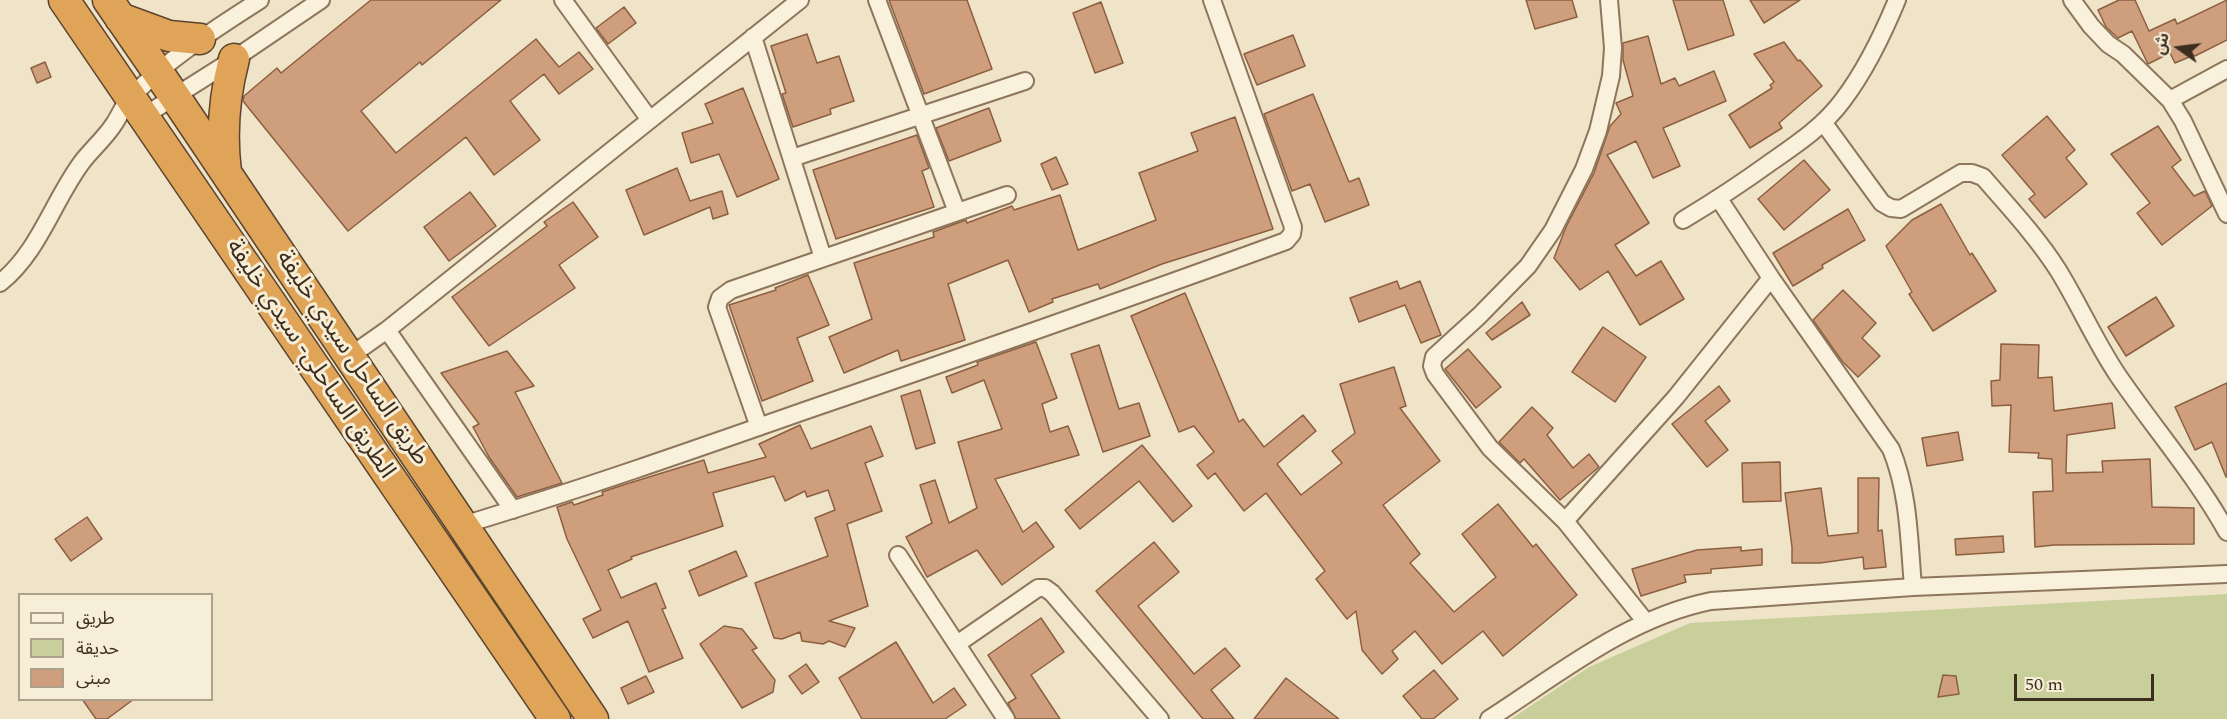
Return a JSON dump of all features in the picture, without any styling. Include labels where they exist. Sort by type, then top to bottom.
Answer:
[{"type":"highway","name":"الطريق الساحلي- سيدي خليفة","points":[[64,0],[555,719]]},
{"type":"highway","points":[[114,9],[156,33],[200,39]]},
{"type":"highway","name":"طريق الساحل سيدي خليفة","points":[[114,9],[593,719]]},
{"type":"highway","points":[[227,175],[224,152],[225,105],[234,59]]},
{"type":"street","points":[[137,107],[167,85],[200,39],[260,0]]},
{"type":"street","points":[[0,283],[14,272],[31,249],[81,163],[113,125],[167,85],[234,59],[321,0]]},
{"type":"street","points":[[563,0],[650,120]]},
{"type":"street","points":[[350,356],[387,330],[800,0]]},
{"type":"street","points":[[877,0],[957,212]]},
{"type":"street","points":[[463,525],[759,427],[1077,317],[1286,241],[1292,234],[1293,227],[1212,0]]},
{"type":"street","points":[[1609,0],[1613,48],[1611,76],[1598,131],[1584,169],[1553,230],[1528,266],[1479,316],[1434,357],[1432,366],[1490,448],[1565,520],[1645,621]]},
{"type":"street","points":[[1683,220],[1719,199],[1803,140],[1823,122],[1843,100],[1864,67],[1897,0]]},
{"type":"street","points":[[2072,0],[2091,26],[2170,100],[2183,121],[2227,214]]},
{"type":"street","points":[[753,37],[824,258]]},
{"type":"street","points":[[2170,100],[2227,69]]},
{"type":"street","points":[[792,158],[1025,81]]},
{"type":"street","points":[[1823,122],[1882,202],[1891,208],[1901,209],[1961,173],[1972,173],[1983,177],[2038,242],[2058,270],[2097,344],[2156,431],[2193,478],[2227,532]]},
{"type":"street","points":[[759,427],[717,307],[720,298],[731,290],[1007,195]]},
{"type":"street","points":[[1719,199],[1771,278],[1891,449],[1900,471],[1906,500],[1913,587]]},
{"type":"street","points":[[1565,520],[1676,397],[1771,278]]},
{"type":"street","points":[[387,330],[513,510]]},
{"type":"street","points":[[898,555],[1006,719]]},
{"type":"street","points":[[1489,719],[1612,639],[1645,621],[1685,606],[1711,601],[1913,587],[2227,574]]},
{"type":"street","points":[[957,644],[1038,588],[1045,588],[1052,593],[1160,719]]},
{"type":"green space","points":[[2227,594],[2227,719],[1511,719],[1589,667],[1690,623]]},
{"type":"building","points":[[371,0],[501,0],[422,65],[420,62],[361,111],[396,153],[536,39],[559,67],[579,52],[593,69],[559,94],[544,74],[510,101],[540,140],[494,175],[466,137],[348,231],[243,101],[244,96],[277,68],[281,73]]},
{"type":"building","points":[[889,0],[967,0],[992,69],[924,94]]},
{"type":"building","points":[[1526,0],[1572,0],[1577,17],[1535,29]]},
{"type":"building","points":[[1673,0],[1723,0],[1734,35],[1688,50]]},
{"type":"building","points":[[1750,0],[1800,0],[1764,23]]},
{"type":"building","points":[[2119,0],[2135,0],[2149,31],[2175,19],[2177,24],[2227,0],[2227,40],[2175,63],[2170,53],[2148,64],[2132,31],[2118,38],[2106,27],[2098,10]]},
{"type":"building","points":[[1101,2],[1123,63],[1095,73],[1073,13]]},
{"type":"building","points":[[624,7],[636,23],[608,44],[596,28]]},
{"type":"building","points":[[807,34],[817,63],[839,56],[854,101],[830,109],[831,114],[793,127],[782,94],[786,93],[771,46]]},
{"type":"building","points":[[1293,35],[1305,66],[1257,85],[1244,54]]},
{"type":"building","points":[[1648,36],[1661,84],[1675,78],[1679,86],[1714,71],[1726,101],[1663,128],[1680,166],[1653,178],[1636,141],[1607,155],[1649,223],[1615,245],[1636,276],[1661,261],[1684,299],[1640,325],[1608,271],[1580,290],[1554,258],[1566,227],[1594,173],[1610,126],[1621,114],[1616,103],[1633,96],[1623,60],[1623,43]]},
{"type":"building","points":[[1784,42],[1798,61],[1800,60],[1822,86],[1779,123],[1782,128],[1750,148],[1729,115],[1772,88],[1770,85],[1774,82],[1754,54]]},
{"type":"building","points":[[45,62],[51,77],[37,83],[31,68]]},
{"type":"building","points":[[743,88],[779,179],[737,197],[719,154],[691,163],[682,133],[713,123],[705,104]]},
{"type":"building","points":[[1313,94],[1349,182],[1359,178],[1369,205],[1325,222],[1310,184],[1292,191],[1264,114]]},
{"type":"building","points":[[989,108],[1001,141],[949,161],[936,128]]},
{"type":"building","points":[[2047,116],[2075,150],[2066,158],[2087,184],[2045,218],[2029,199],[2035,194],[2002,155]]},
{"type":"building","points":[[1235,117],[1273,229],[1162,264],[1100,289],[1098,284],[1052,299],[1053,302],[1029,312],[1008,260],[948,284],[965,340],[901,361],[898,350],[844,373],[829,337],[872,319],[854,263],[934,237],[933,232],[966,220],[967,223],[1012,206],[1014,210],[1060,195],[1078,250],[1156,220],[1139,173],[1198,151],[1191,133]]},
{"type":"building","points":[[2158,126],[2181,160],[2172,167],[2194,196],[2205,191],[2212,206],[2162,245],[2137,213],[2150,203],[2111,154]]},
{"type":"building","points":[[917,135],[929,168],[922,171],[934,207],[836,239],[813,170]]},
{"type":"building","points":[[1056,157],[1068,184],[1052,190],[1041,164]]},
{"type":"building","points":[[1804,160],[1830,190],[1784,230],[1758,199]]},
{"type":"building","points":[[677,168],[690,201],[722,191],[728,214],[713,219],[710,207],[644,235],[626,190]]},
{"type":"building","points":[[470,192],[496,226],[449,261],[424,227]]},
{"type":"building","points":[[573,202],[598,237],[559,265],[575,288],[489,346],[452,297],[547,226],[544,222]]},
{"type":"building","points":[[1941,204],[1970,255],[1972,253],[1996,291],[1933,331],[1909,294],[1912,292],[1886,246],[1912,220]]},
{"type":"building","points":[[1848,209],[1865,240],[1822,265],[1823,268],[1793,286],[1773,253]]},
{"type":"building","points":[[808,275],[829,325],[797,338],[813,381],[762,401],[729,305],[776,290],[775,288]]},
{"type":"building","points":[[1397,281],[1400,289],[1420,281],[1441,335],[1421,343],[1405,305],[1359,322],[1350,298]]},
{"type":"building","points":[[1843,290],[1876,323],[1862,338],[1880,356],[1858,377],[1842,361],[1813,320]]},
{"type":"building","points":[[1185,293],[1239,422],[1243,419],[1264,447],[1303,415],[1316,431],[1277,464],[1301,495],[1342,463],[1332,451],[1355,433],[1340,384],[1394,367],[1406,406],[1400,408],[1440,461],[1383,505],[1420,554],[1410,563],[1454,612],[1496,577],[1462,534],[1498,504],[1533,547],[1536,544],[1577,595],[1503,656],[1483,631],[1442,664],[1415,631],[1392,651],[1398,659],[1382,674],[1362,650],[1356,611],[1347,619],[1316,579],[1325,571],[1266,493],[1244,511],[1215,473],[1208,479],[1197,465],[1214,452],[1194,426],[1179,432],[1131,316]]},
{"type":"building","points":[[2156,297],[2174,326],[2126,356],[2108,327]]},
{"type":"building","points":[[1522,302],[1530,315],[1492,340],[1486,333]]},
{"type":"building","points":[[1603,327],[1646,357],[1615,402],[1572,372]]},
{"type":"building","points":[[1036,342],[1057,398],[1042,404],[1050,432],[1068,426],[1079,455],[995,479],[1023,532],[1036,522],[1054,547],[1002,585],[977,550],[927,577],[906,537],[932,523],[920,485],[935,480],[949,523],[977,508],[958,442],[1002,429],[984,380],[952,393],[946,377],[978,365],[977,362]]},
{"type":"building","points":[[2001,344],[2039,345],[2038,378],[2052,377],[2054,411],[2112,403],[2115,428],[2067,435],[2066,473],[2103,472],[2102,461],[2150,459],[2152,507],[2194,508],[2194,544],[2035,547],[2033,492],[2053,491],[2052,459],[2038,458],[2039,453],[2009,452],[2011,405],[1992,406],[1991,381],[2000,380]]},
{"type":"building","points":[[1099,345],[1119,409],[1139,403],[1150,436],[1103,452],[1071,354]]},
{"type":"building","points":[[1468,349],[1501,387],[1476,408],[1445,369]]},
{"type":"building","points":[[507,351],[534,386],[515,392],[562,483],[517,497],[489,457],[473,427],[479,424],[441,373]]},
{"type":"building","points":[[2227,383],[2226,477],[2212,442],[2195,450],[2175,407]]},
{"type":"building","points":[[1719,386],[1730,401],[1705,421],[1728,450],[1707,467],[1672,424]]},
{"type":"building","points":[[920,390],[935,443],[916,449],[901,396]]},
{"type":"building","points":[[1532,407],[1553,428],[1547,435],[1573,468],[1589,454],[1599,467],[1560,500],[1524,459],[1520,463],[1499,442]]},
{"type":"building","points":[[800,425],[811,449],[871,426],[883,456],[865,463],[882,511],[847,524],[868,606],[829,621],[855,628],[845,647],[829,641],[823,644],[802,641],[800,632],[782,639],[774,638],[755,583],[828,556],[815,518],[835,510],[828,490],[807,497],[805,491],[785,501],[774,476],[713,493],[723,526],[631,557],[632,559],[608,570],[621,598],[656,583],[666,608],[662,609],[683,658],[649,672],[628,621],[593,638],[583,619],[601,610],[567,539],[557,507],[572,502],[574,505],[603,495],[602,492],[704,460],[708,473],[766,457],[759,444]]},
{"type":"building","points":[[1958,432],[1963,460],[1927,466],[1922,438]]},
{"type":"building","points":[[1142,445],[1192,506],[1173,522],[1139,481],[1080,529],[1065,510]]},
{"type":"building","points":[[1780,462],[1781,501],[1743,502],[1742,463]]},
{"type":"building","points":[[1858,478],[1879,478],[1878,531],[1882,530],[1886,567],[1864,569],[1863,557],[1820,563],[1792,563],[1785,493],[1821,488],[1828,536],[1858,533]]},
{"type":"building","points":[[87,517],[102,539],[71,561],[55,539]]},
{"type":"building","points":[[2003,536],[2004,552],[1956,555],[1955,539]]},
{"type":"building","points":[[1154,542],[1179,572],[1138,606],[1194,674],[1225,648],[1240,666],[1211,690],[1234,719],[1203,719],[1096,591]]},
{"type":"building","points":[[1741,547],[1741,551],[1762,549],[1762,565],[1711,569],[1711,573],[1684,575],[1686,582],[1641,596],[1632,569],[1697,550]]},
{"type":"building","points":[[736,551],[747,576],[699,596],[689,571]]},
{"type":"building","points":[[1041,618],[1064,652],[1031,675],[1060,719],[1016,719],[1008,703],[1016,698],[988,655]]},
{"type":"building","points":[[724,626],[742,629],[757,648],[752,650],[775,680],[773,692],[742,708],[700,644]]},
{"type":"building","points":[[896,642],[933,703],[954,688],[966,705],[945,719],[862,719],[839,678]]},
{"type":"building","points":[[806,664],[819,682],[802,694],[789,676]]},
{"type":"building","points":[[1434,670],[1458,699],[1433,719],[1422,719],[1403,696]]},
{"type":"building","points":[[1943,675],[1956,676],[1959,694],[1938,697]]},
{"type":"building","points":[[646,676],[654,692],[628,704],[621,688]]},
{"type":"building","points":[[1286,678],[1339,719],[1254,719]]},
{"type":"building","points":[[83,701],[131,701],[107,719],[96,719]]}]
